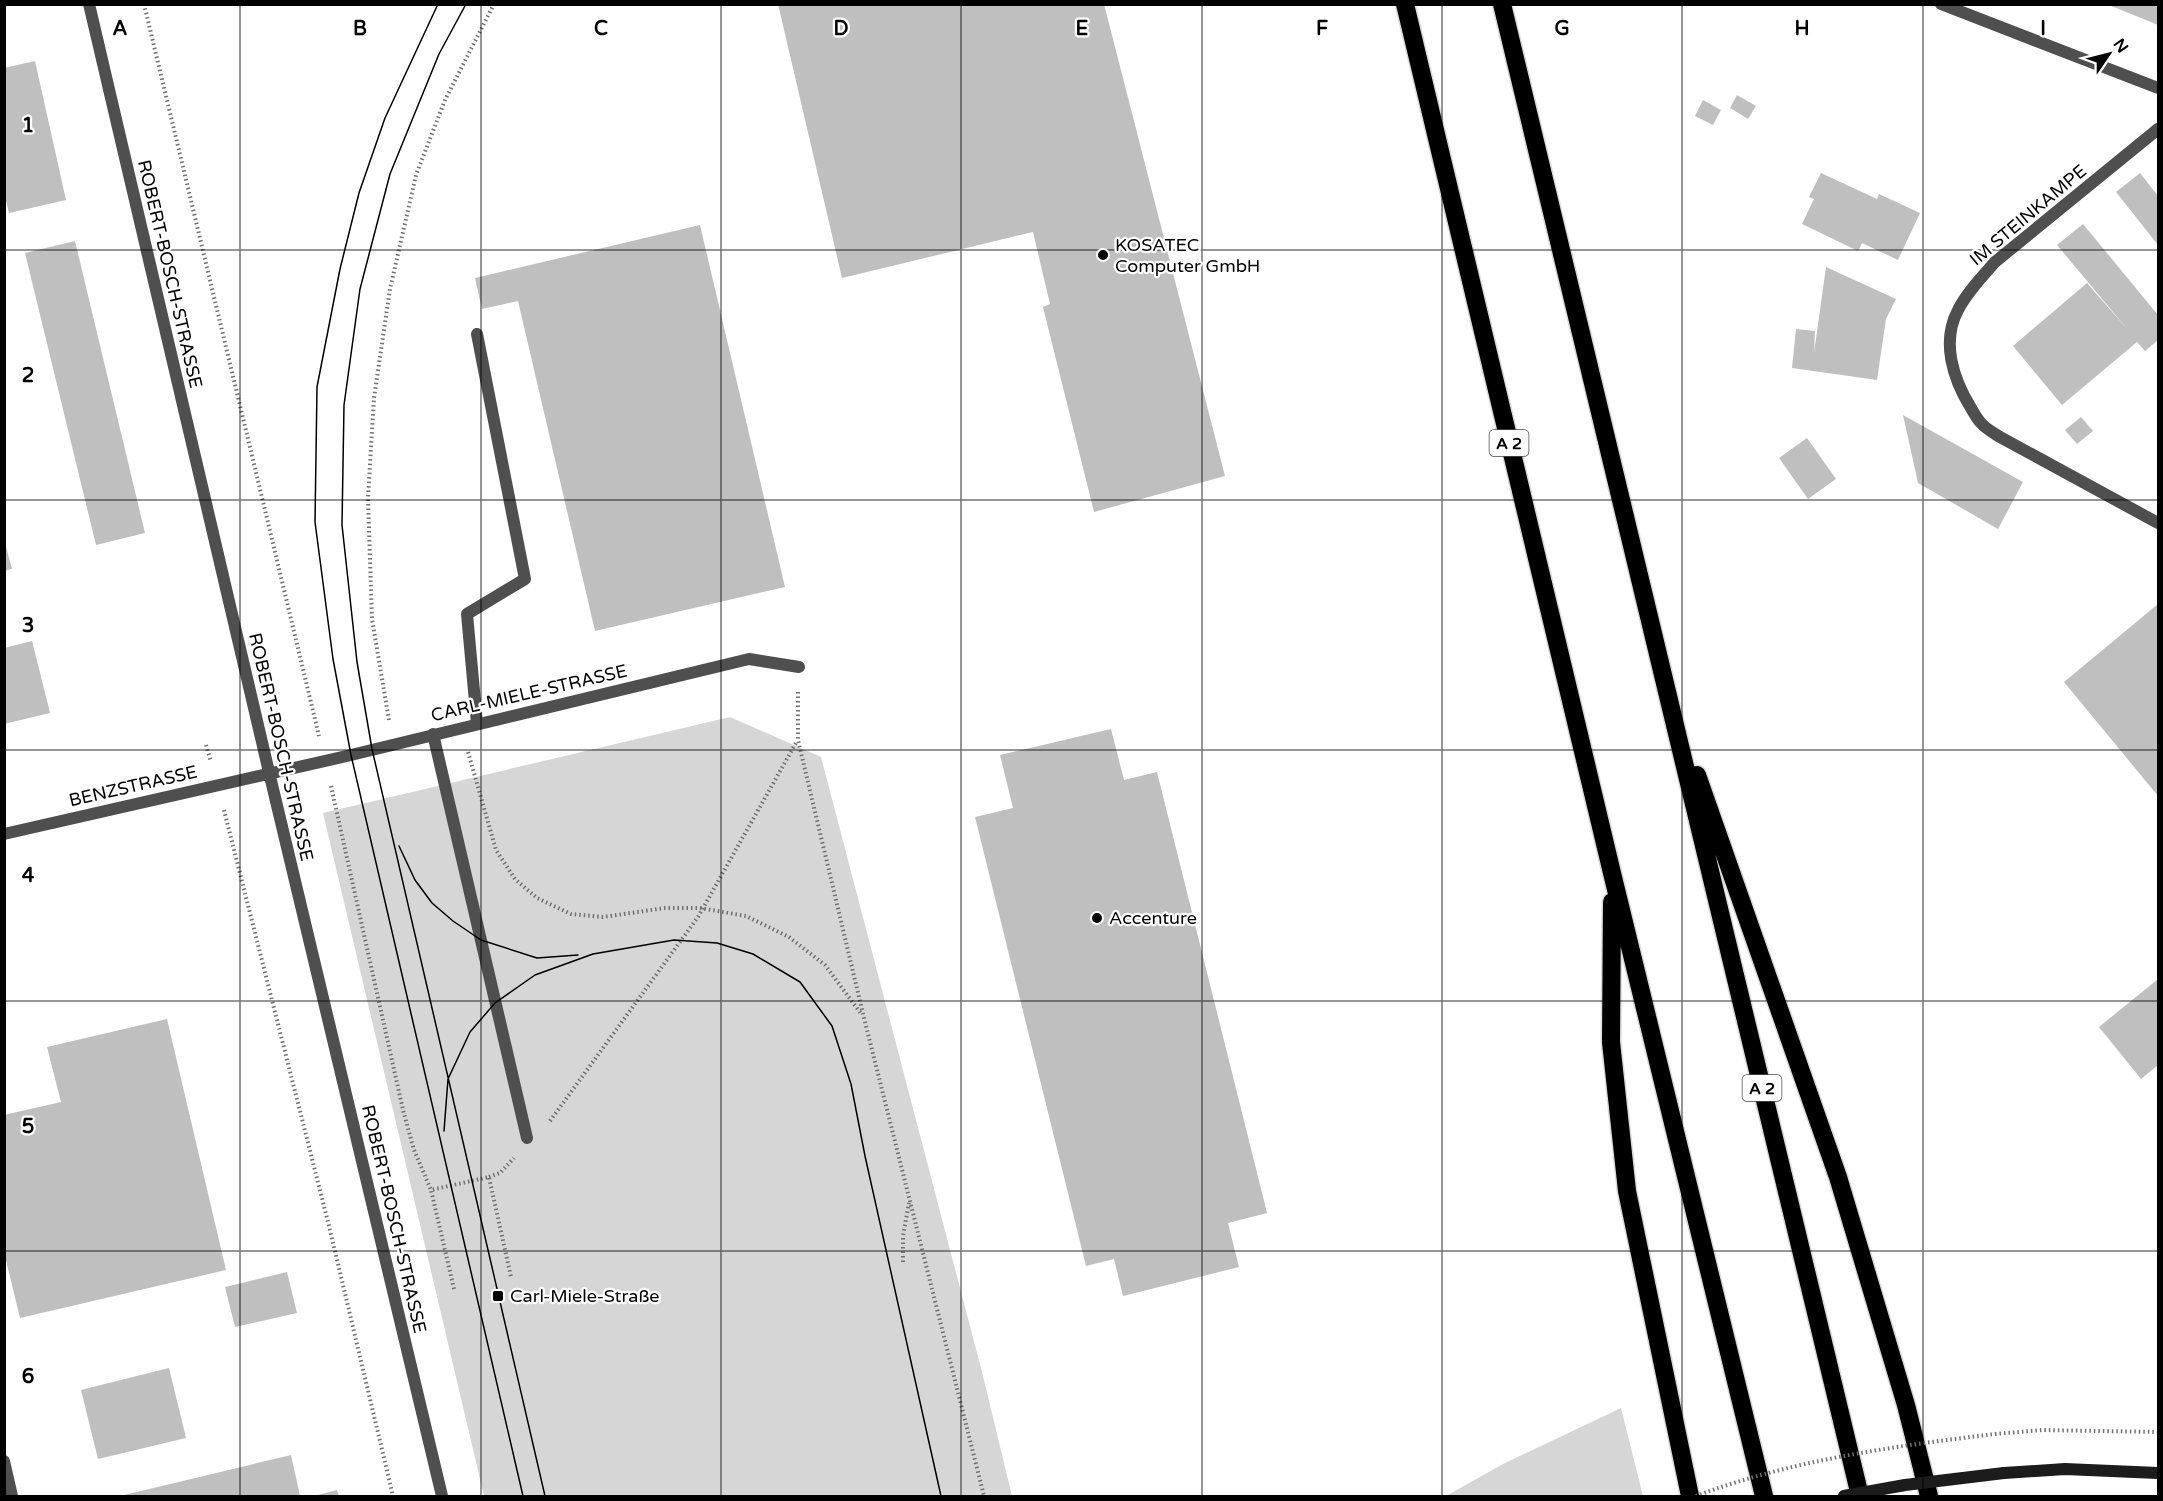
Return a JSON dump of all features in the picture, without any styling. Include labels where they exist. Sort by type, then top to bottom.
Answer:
[{"type":"highway","name":"A 2","points":[[1405,4],[1612,873],[1764,1497]]},
{"type":"highway","name":"A 2","points":[[1502,4],[1860,1497]]},
{"type":"highway","points":[[1664,680],[1838,1177],[1906,1405],[1929,1497]]},
{"type":"highway","points":[[1612,873],[1611,1042],[1627,1191],[1690,1497]]},
{"type":"main road","points":[[1844,1497],[1905,1485],[2004,1473],[2074,1469],[2158,1473]]},
{"type":"street","name":"ROBERT-BOSCH-STRASSE","points":[[89,4],[442,1497]]},
{"type":"street","points":[[1941,4],[2158,88]]},
{"type":"street","name":"IM STEINKAMPE","points":[[2158,129],[1995,262],[1973,286],[1957,311],[1950,349],[1951,366],[1980,423],[2000,437],[2158,523]]},
{"type":"street","points":[[477,334],[525,579],[467,614],[477,724]]},
{"type":"street","name":"CARL-MIELE-STRASSE","points":[[269,772],[749,659],[799,667]]},
{"type":"street","points":[[433,735],[527,1138]]},
{"type":"street","name":"BENZSTRASSE","points":[[4,834],[269,772]]},
{"type":"street","points":[[4,1461],[12,1497]]},
{"type":"path","points":[[144,4],[326,760],[403,1110],[418,1161],[431,1190],[454,1289]]},
{"type":"path","points":[[393,744],[372,619],[368,498],[374,398],[390,289],[416,175],[444,100],[494,4]]},
{"type":"path","points":[[799,667],[798,740],[864,1018],[984,1497]]},
{"type":"path","points":[[461,728],[496,850],[515,879],[537,898],[571,914],[603,916],[664,909],[700,908],[746,916],[789,937],[825,965],[864,1018]]},
{"type":"path","points":[[547,1126],[698,917],[798,740]]},
{"type":"path","points":[[206,745],[218,784],[329,1226],[393,1497]]},
{"type":"path","points":[[509,1166],[517,1158]]},
{"type":"path","points":[[431,1190],[489,1177],[512,1277]]},
{"type":"path","points":[[903,1262],[903,1236],[910,1200]]},
{"type":"path","points":[[1696,1497],[1771,1473],[1871,1450],[2042,1430],[2158,1432]]},
{"type":"shaded area","points":[[730,717],[821,757],[982,1372],[1012,1496],[484,1496],[323,813]]},
{"type":"shaded area","points":[[1621,1408],[1643,1496],[1446,1496],[1503,1464]]},
{"type":"building","name":"KOSATEC Computer GmbH","points":[[778,4],[1104,4],[1225,476],[1094,512],[1043,307],[1050,304],[1033,232],[842,278]]},
{"type":"building","points":[[2158,4],[2158,25],[2109,5]]},
{"type":"building","points":[[35,61],[66,200],[9,213],[4,192],[4,68]]},
{"type":"building","points":[[1737,95],[1756,106],[1748,119],[1730,108]]},
{"type":"building","points":[[1703,100],[1721,110],[1713,125],[1695,116]]},
{"type":"building","points":[[1821,173],[1877,199],[1879,194],[1920,213],[1898,260],[1862,243],[1858,251],[1802,224],[1814,199],[1809,197]]},
{"type":"building","points":[[2140,173],[2158,196],[2158,245],[2116,192]]},
{"type":"building","points":[[2083,224],[2158,315],[2158,340],[2145,351],[2137,342],[2062,405],[2013,346],[2087,283],[2128,330],[2057,245]]},
{"type":"building","points":[[700,225],[785,587],[595,631],[518,301],[482,309],[475,278]]},
{"type":"building","points":[[75,241],[145,533],[96,545],[25,253]]},
{"type":"building","points":[[1826,267],[1896,299],[1886,319],[1877,380],[1792,368],[1796,329],[1815,331],[1814,353]]},
{"type":"building","points":[[1903,415],[2023,482],[1998,529],[1918,483]]},
{"type":"building","points":[[2081,417],[2093,431],[2077,444],[2065,430]]},
{"type":"building","points":[[1807,438],[1836,479],[1808,499],[1779,458]]},
{"type":"building","points":[[4,539],[12,569],[4,571]]},
{"type":"building","points":[[2158,604],[2158,796],[2064,682]]},
{"type":"building","points":[[32,641],[50,713],[4,724],[4,648]]},
{"type":"building","name":"Accenture","points":[[1111,729],[1124,780],[1157,772],[1267,1213],[1228,1223],[1239,1267],[1123,1296],[1114,1259],[1086,1266],[975,817],[1013,808],[1000,755]]},
{"type":"building","points":[[2158,979],[2158,1065],[2141,1079],[2099,1027]]},
{"type":"building","points":[[167,1019],[226,1270],[20,1318],[4,1252],[4,1115],[61,1102],[47,1047]]},
{"type":"building","points":[[287,1272],[297,1313],[235,1327],[225,1287]]},
{"type":"building","points":[[169,1368],[186,1438],[98,1459],[81,1390]]},
{"type":"building","points":[[291,1455],[300,1496],[120,1496]]},
{"type":"building","points":[[337,1490],[339,1496],[314,1496]]},
{"type":"tram line","points":[[438,4],[385,118],[359,193],[340,269],[317,387],[315,522],[333,659],[351,755],[523,1496]]},
{"type":"tram line","points":[[466,4],[439,54],[390,174],[360,289],[344,405],[342,525],[357,662],[372,749],[545,1496]]},
{"type":"tram line","points":[[399,846],[415,880],[432,903],[481,940],[537,958],[578,955]]},
{"type":"tram line","points":[[444,1131],[448,1079],[470,1032],[495,1003],[535,975],[593,954],[674,940],[717,943],[753,954],[800,982],[832,1026],[851,1084],[941,1496]]},
{"type":"place","name":"KOSATEC Computer GmbH","points":[[1103,255]]},
{"type":"place","name":"Accenture","points":[[1097,918]]},
{"type":"place","name":"Carl-Miele-Straße","points":[[498,1296]]}]
